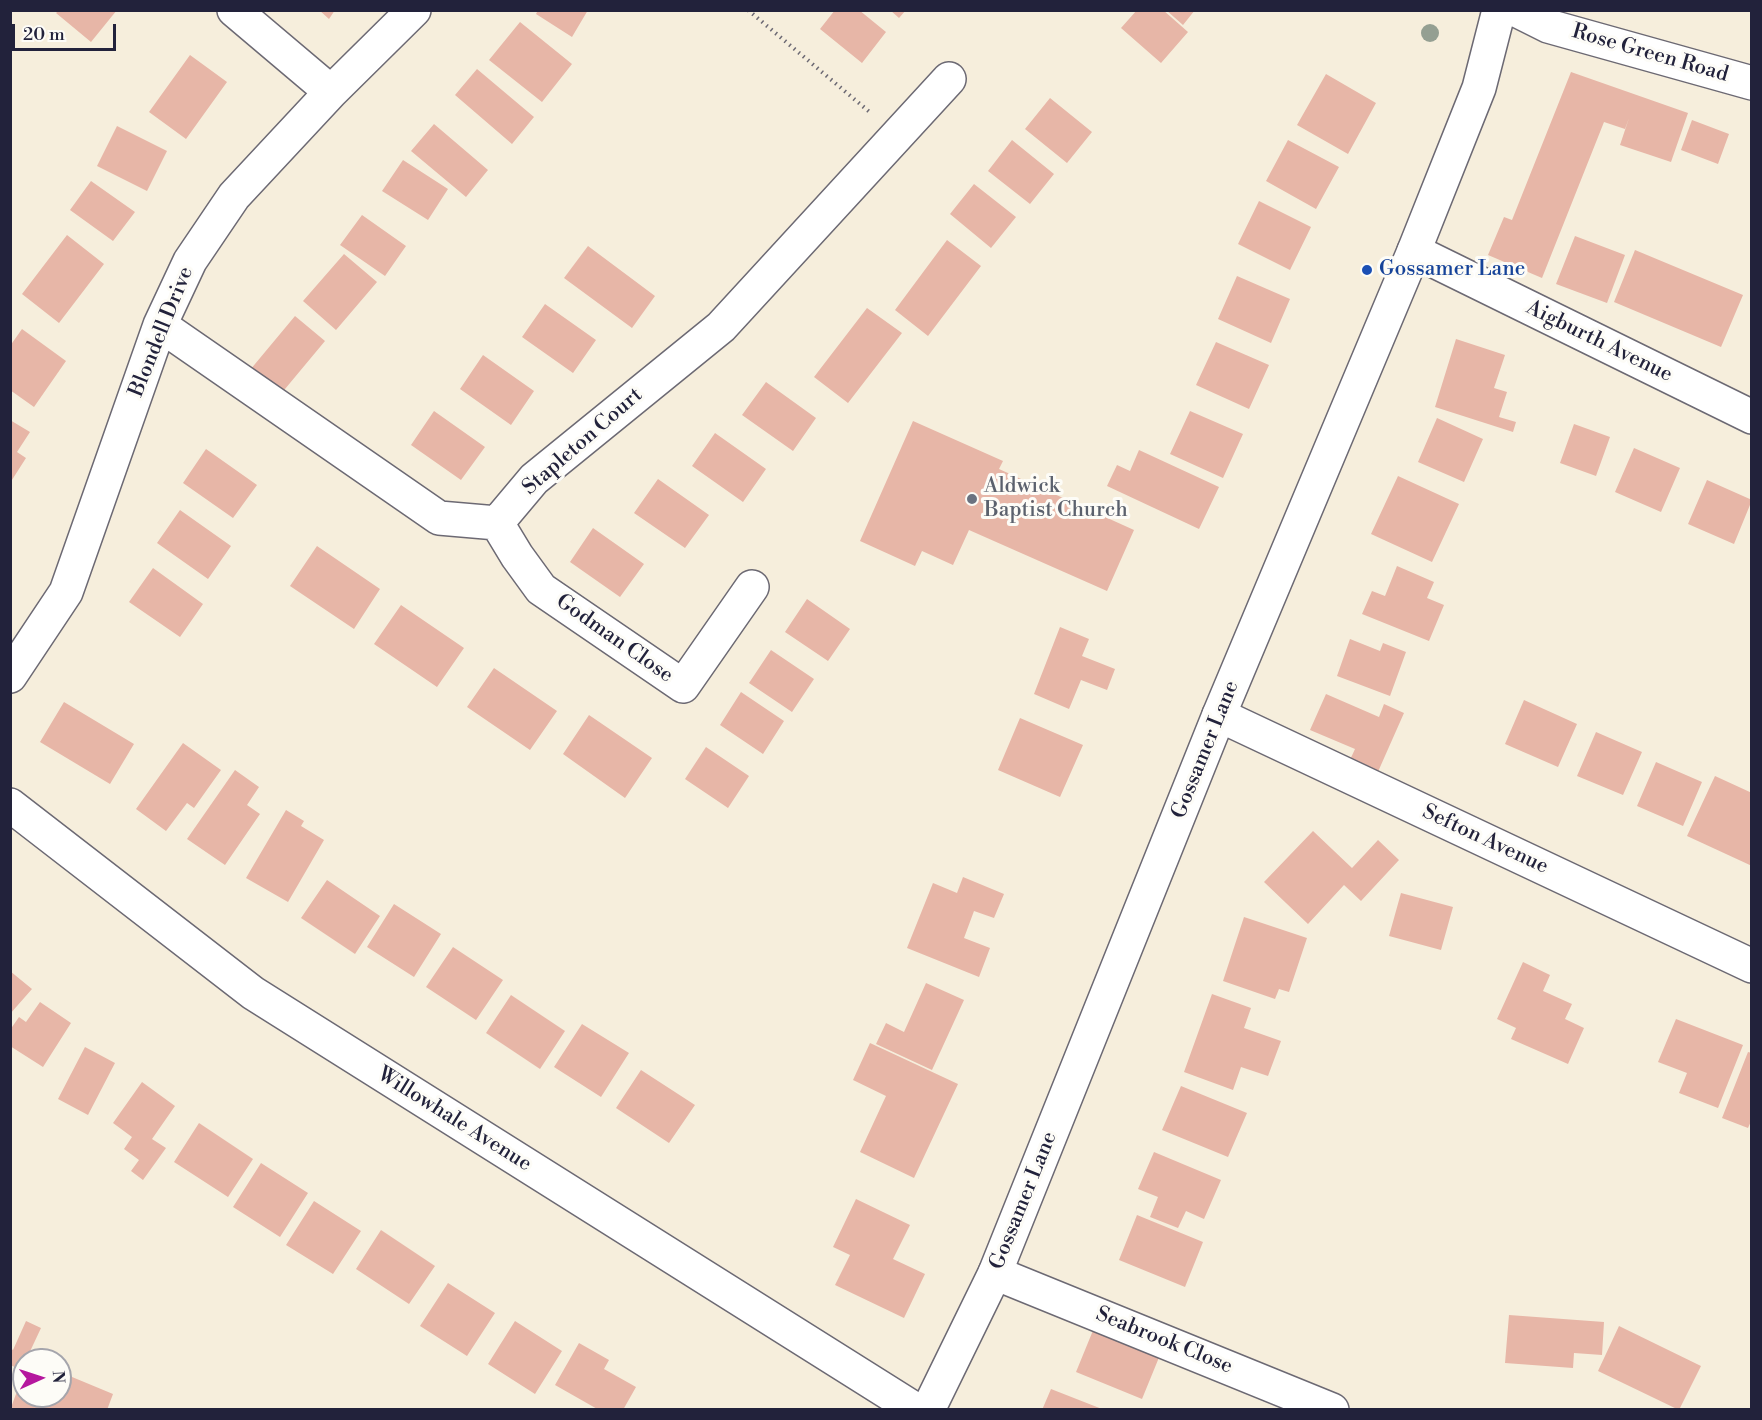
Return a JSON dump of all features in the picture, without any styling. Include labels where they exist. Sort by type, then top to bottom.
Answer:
[{"type":"street","points":[[234,10],[331,92]]},
{"type":"street","name":"Blondell Drive","points":[[10,676],[66,592],[160,325],[190,261],[234,196],[331,92],[414,10]]},
{"type":"street","name":"Gossamer Lane","points":[[928,1410],[995,1273],[1219,715],[1413,250],[1479,88],[1499,10]]},
{"type":"street","name":"Rose Green Road","points":[[1516,10],[1548,26],[1752,83]]},
{"type":"street","name":"Stapleton Court","points":[[497,523],[534,479],[721,327],[949,79]]},
{"type":"street","name":"Aigburth Avenue","points":[[1413,250],[1752,417]]},
{"type":"street","points":[[160,325],[439,518],[497,523]]},
{"type":"street","name":"Godman Close","points":[[497,523],[516,556],[541,589],[683,687],[752,587]]},
{"type":"street","name":"Sefton Avenue","points":[[1219,715],[1752,966]]},
{"type":"street","name":"Willowhale Avenue","points":[[10,805],[252,993],[916,1410]]},
{"type":"street","name":"Seabrook Close","points":[[995,1273],[1332,1410]]},
{"type":"path","points":[[748,10],[897,135]]},
{"type":"building","points":[[59,10],[117,10],[91,42],[56,13]]},
{"type":"building","points":[[319,10],[335,10],[329,19]]},
{"type":"building","points":[[538,10],[588,10],[572,37],[536,14]]},
{"type":"building","points":[[835,10],[859,10],[886,32],[862,63],[820,29]]},
{"type":"building","points":[[890,10],[906,10],[899,18]]},
{"type":"building","points":[[1137,10],[1163,10],[1188,32],[1161,63],[1121,28]]},
{"type":"building","points":[[1166,10],[1195,10],[1183,25]]},
{"type":"building","points":[[520,22],[572,64],[542,102],[489,60]]},
{"type":"building","points":[[190,55],[227,82],[186,139],[149,112]]},
{"type":"building","points":[[477,69],[534,117],[512,144],[455,95]]},
{"type":"building","points":[[1571,72],[1688,113],[1671,162],[1620,145],[1629,118],[1625,129],[1604,122],[1542,278],[1488,255],[1504,217],[1512,220]]},
{"type":"building","points":[[1326,74],[1376,103],[1348,154],[1297,125]]},
{"type":"building","points":[[1050,98],[1092,132],[1067,163],[1025,129]]},
{"type":"building","points":[[1692,120],[1729,134],[1718,164],[1681,150]]},
{"type":"building","points":[[434,124],[488,170],[466,197],[411,151]]},
{"type":"building","points":[[117,126],[167,151],[147,191],[97,166]]},
{"type":"building","points":[[1012,140],[1054,174],[1030,204],[988,171]]},
{"type":"building","points":[[1288,140],[1339,167],[1316,209],[1266,181]]},
{"type":"building","points":[[403,160],[448,189],[428,220],[382,191]]},
{"type":"building","points":[[91,181],[135,212],[113,241],[70,210]]},
{"type":"building","points":[[974,184],[1016,217],[991,248],[950,214]]},
{"type":"building","points":[[1259,201],[1311,227],[1290,270],[1238,244]]},
{"type":"building","points":[[362,215],[406,246],[385,276],[340,245]]},
{"type":"building","points":[[67,235],[104,264],[59,323],[22,294]]},
{"type":"building","points":[[1575,236],[1625,255],[1607,303],[1556,284]]},
{"type":"building","points":[[947,240],[981,266],[928,336],[895,310]]},
{"type":"building","points":[[588,246],[655,296],[632,328],[564,278]]},
{"type":"building","points":[[1635,250],[1743,295],[1721,347],[1614,302]]},
{"type":"building","points":[[344,254],[377,282],[336,330],[303,301]]},
{"type":"building","points":[[1237,276],[1290,299],[1271,343],[1218,319]]},
{"type":"building","points":[[545,304],[596,340],[573,373],[522,337]]},
{"type":"building","points":[[867,308],[902,333],[848,403],[814,377]]},
{"type":"building","points":[[295,316],[325,341],[280,395],[250,370]]},
{"type":"building","points":[[22,329],[66,361],[34,407],[10,390],[10,346]]},
{"type":"building","points":[[1456,339],[1505,355],[1494,388],[1507,392],[1499,417],[1516,422],[1513,432],[1435,407]]},
{"type":"building","points":[[1216,342],[1269,365],[1249,409],[1196,385]]},
{"type":"building","points":[[483,355],[534,391],[511,425],[460,389]]},
{"type":"building","points":[[766,382],[816,418],[793,451],[742,415]]},
{"type":"building","points":[[434,411],[485,447],[461,480],[411,445]]},
{"type":"building","points":[[1190,411],[1243,434],[1223,478],[1170,454]]},
{"type":"building","points":[[1437,418],[1483,439],[1464,482],[1418,462]]},
{"type":"building","points":[[10,420],[30,432],[17,452],[26,458],[10,483]]},
{"type":"building","name":"Aldwick Baptist Church","points":[[913,421],[1003,461],[999,469],[1134,530],[1107,591],[969,530],[953,565],[922,551],[915,566],[860,541]]},
{"type":"building","points":[[1574,424],[1610,437],[1596,476],[1560,463]]},
{"type":"building","points":[[715,433],[766,469],[743,502],[692,466]]},
{"type":"building","points":[[1634,448],[1680,468],[1661,512],[1615,492]]},
{"type":"building","points":[[206,449],[257,485],[233,518],[183,483]]},
{"type":"building","points":[[1139,450],[1219,487],[1199,529],[1107,486],[1117,465],[1130,471]]},
{"type":"building","points":[[1398,476],[1459,504],[1432,562],[1371,534]]},
{"type":"building","points":[[658,479],[709,515],[685,548],[634,513]]},
{"type":"building","points":[[1707,480],[1752,500],[1734,544],[1688,524]]},
{"type":"building","points":[[180,510],[231,546],[208,579],[157,543]]},
{"type":"building","points":[[593,528],[644,564],[620,597],[570,562]]},
{"type":"building","points":[[317,546],[380,589],[354,629],[290,586]]},
{"type":"building","points":[[1397,566],[1434,582],[1427,598],[1444,605],[1429,641],[1362,614],[1372,591],[1385,596]]},
{"type":"building","points":[[153,568],[203,604],[180,637],[129,602]]},
{"type":"building","points":[[807,599],[850,629],[828,661],[785,632]]},
{"type":"building","points":[[401,605],[464,648],[437,687],[374,644]]},
{"type":"building","points":[[1060,627],[1089,639],[1082,656],[1115,669],[1107,690],[1081,680],[1069,709],[1034,694]]},
{"type":"building","points":[[1350,639],[1380,651],[1383,643],[1406,652],[1390,696],[1337,676]]},
{"type":"building","points":[[771,650],[814,679],[792,712],[749,683]]},
{"type":"building","points":[[494,668],[557,711],[530,750],[467,707]]},
{"type":"building","points":[[741,692],[784,721],[763,754],[720,725]]},
{"type":"building","points":[[1326,694],[1379,717],[1384,704],[1404,713],[1377,774],[1349,762],[1355,749],[1310,730]]},
{"type":"building","points":[[1524,700],[1577,724],[1558,767],[1505,744]]},
{"type":"building","points":[[64,702],[134,744],[110,784],[40,742]]},
{"type":"building","points":[[589,715],[652,758],[625,798],[563,754]]},
{"type":"building","points":[[1020,718],[1083,745],[1060,797],[998,770]]},
{"type":"building","points":[[1596,732],[1642,752],[1623,795],[1577,776]]},
{"type":"building","points":[[183,743],[221,770],[194,808],[187,803],[166,831],[136,809]]},
{"type":"building","points":[[706,747],[749,776],[728,808],[685,779]]},
{"type":"building","points":[[1656,762],[1702,782],[1683,826],[1637,806]]},
{"type":"building","points":[[235,770],[259,787],[247,805],[260,814],[225,865],[187,839]]},
{"type":"building","points":[[1715,776],[1752,793],[1752,866],[1687,836]]},
{"type":"building","points":[[286,810],[304,821],[301,826],[324,840],[288,902],[246,878]]},
{"type":"building","points":[[1313,831],[1352,868],[1378,840],[1399,860],[1361,901],[1344,885],[1308,924],[1264,882]]},
{"type":"building","points":[[963,877],[1004,894],[994,918],[974,911],[964,938],[990,948],[979,977],[907,948],[933,883],[957,893]]},
{"type":"building","points":[[327,880],[380,916],[355,954],[301,918]]},
{"type":"building","points":[[1401,893],[1453,907],[1441,950],[1389,936]]},
{"type":"building","points":[[394,904],[441,934],[414,977],[367,947]]},
{"type":"building","points":[[1244,917],[1307,938],[1289,992],[1279,989],[1275,999],[1223,981]]},
{"type":"building","points":[[453,947],[503,980],[476,1020],[426,987]]},
{"type":"building","points":[[1523,962],[1550,975],[1543,991],[1572,1004],[1565,1019],[1584,1028],[1568,1064],[1511,1039],[1516,1028],[1497,1019]]},
{"type":"building","points":[[10,971],[32,989],[10,1014]]},
{"type":"building","points":[[926,983],[964,1000],[932,1070],[876,1044],[886,1023],[904,1032]]},
{"type":"building","points":[[1212,994],[1251,1008],[1244,1028],[1281,1041],[1268,1076],[1241,1067],[1233,1090],[1184,1072]]},
{"type":"building","points":[[511,995],[565,1031],[540,1069],[486,1033]]},
{"type":"building","points":[[40,1002],[71,1023],[43,1067],[10,1046],[10,1030],[19,1017],[26,1022]]},
{"type":"building","points":[[1676,1019],[1743,1045],[1718,1108],[1679,1093],[1687,1073],[1658,1062]]},
{"type":"building","points":[[582,1024],[629,1053],[601,1097],[554,1067]]},
{"type":"building","points":[[870,1043],[958,1084],[914,1178],[860,1152],[886,1096],[853,1080]]},
{"type":"building","points":[[85,1047],[115,1063],[88,1115],[58,1099]]},
{"type":"building","points":[[1748,1052],[1752,1053],[1752,1119],[1748,1128],[1722,1118]]},
{"type":"building","points":[[641,1070],[695,1105],[669,1143],[616,1108]]},
{"type":"building","points":[[142,1082],[175,1106],[152,1139],[166,1148],[143,1180],[131,1171],[139,1160],[124,1149],[132,1137],[113,1123]]},
{"type":"building","points":[[1181,1086],[1247,1113],[1228,1157],[1162,1130]]},
{"type":"building","points":[[199,1123],[253,1159],[228,1197],[174,1162]]},
{"type":"building","points":[[1154,1152],[1221,1180],[1204,1219],[1186,1211],[1178,1228],[1150,1217],[1158,1197],[1138,1189]]},
{"type":"building","points":[[261,1163],[308,1193],[280,1237],[233,1207]]},
{"type":"building","points":[[856,1199],[910,1225],[893,1259],[925,1274],[904,1318],[835,1285],[850,1255],[833,1247]]},
{"type":"building","points":[[314,1201],[361,1231],[333,1274],[286,1245]]},
{"type":"building","points":[[1137,1215],[1203,1242],[1185,1287],[1119,1260]]},
{"type":"building","points":[[381,1230],[435,1266],[409,1304],[356,1269]]},
{"type":"building","points":[[448,1283],[495,1313],[467,1356],[420,1326]]},
{"type":"building","points":[[1509,1315],[1604,1322],[1602,1355],[1574,1353],[1573,1368],[1505,1363]]},
{"type":"building","points":[[26,1321],[41,1328],[32,1348],[14,1348]]},
{"type":"building","points":[[515,1321],[562,1351],[535,1394],[488,1364]]},
{"type":"building","points":[[1619,1326],[1701,1366],[1679,1410],[1598,1371]]},
{"type":"building","points":[[1094,1328],[1160,1355],[1142,1399],[1076,1372]]},
{"type":"building","points":[[579,1343],[609,1360],[604,1369],[636,1387],[623,1410],[599,1410],[555,1385]]},
{"type":"building","points":[[10,1348],[12,1349],[12,1366],[10,1365]]},
{"type":"building","points":[[72,1377],[113,1394],[107,1410],[10,1410],[12,1405],[12,1408],[72,1408]]},
{"type":"building","points":[[1051,1389],[1102,1409],[1102,1410],[1042,1410]]},
{"type":"place","name":"Gossamer Lane","points":[[1367,270]]},
{"type":"place","name":"Aldwick Baptist Church","points":[[972,499]]}]
